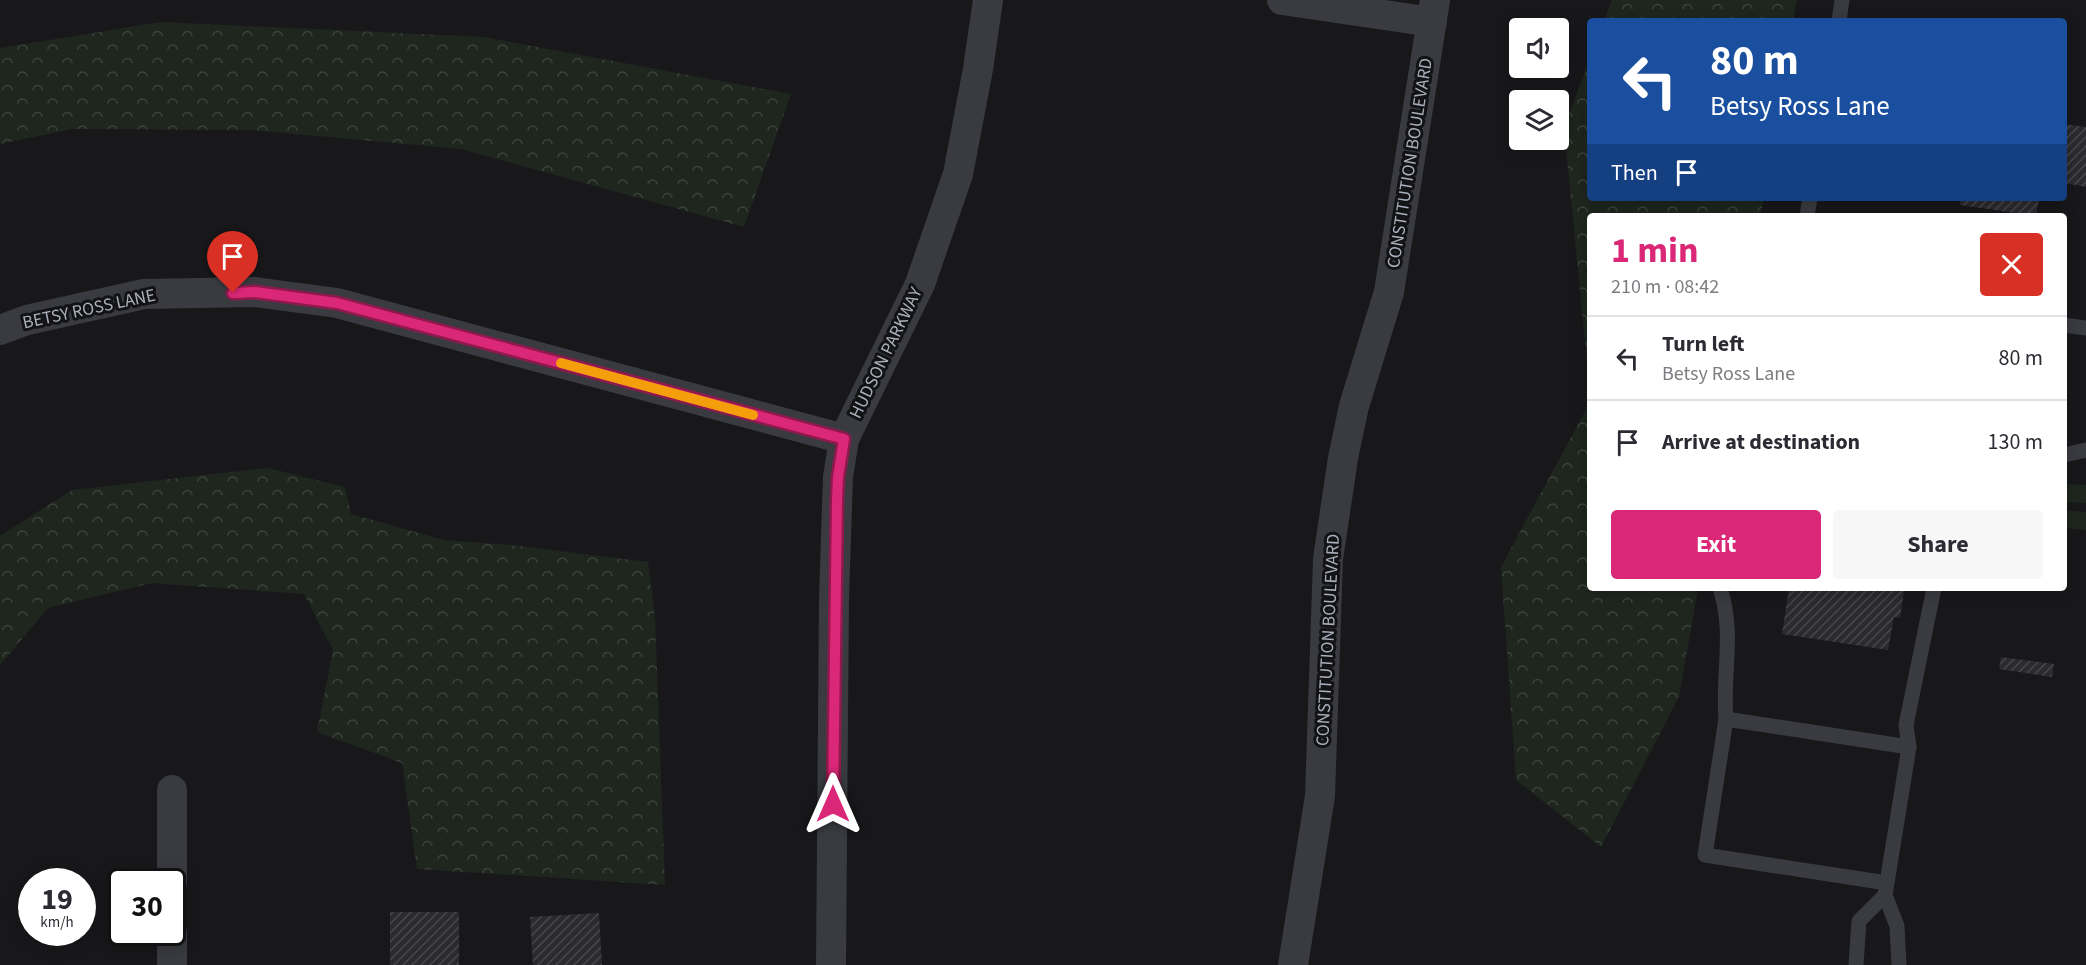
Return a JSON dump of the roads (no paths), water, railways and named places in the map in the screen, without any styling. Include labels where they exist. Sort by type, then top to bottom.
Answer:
[{"type":"street","name":"HUDSON PARKWAY","points":[[831,965],[834,597],[838,477],[844,439],[920,284],[958,174],[978,69],[988,0]]},
{"type":"street","points":[[1282,0],[1434,11]]},
{"type":"street","name":"CONSTITUTION BOULEVARD","points":[[1293,965],[1320,796],[1329,559],[1343,458],[1354,406],[1389,292],[1434,11]]},
{"type":"street","name":"BETSY ROSS LANE","points":[[0,330],[27,320],[144,294],[255,292],[337,303],[844,439]]},
{"type":"street","points":[[172,790],[172,868]]},
{"type":"street","points":[[172,946],[172,965]]},
{"type":"lane","points":[[1839,18],[1842,0]]},
{"type":"lane","points":[[2067,325],[2086,328]]},
{"type":"lane","points":[[2067,454],[2086,450]]},
{"type":"lane","points":[[1721,591],[1726,607],[1728,627],[1724,694],[1726,719],[1705,855],[1886,889]]},
{"type":"lane","points":[[1899,965],[1897,926],[1886,889],[1909,747],[1906,725],[1933,591]]},
{"type":"lane","points":[[1726,719],[1909,747]]},
{"type":"lane","points":[[1856,965],[1859,921],[1886,889]]}]
